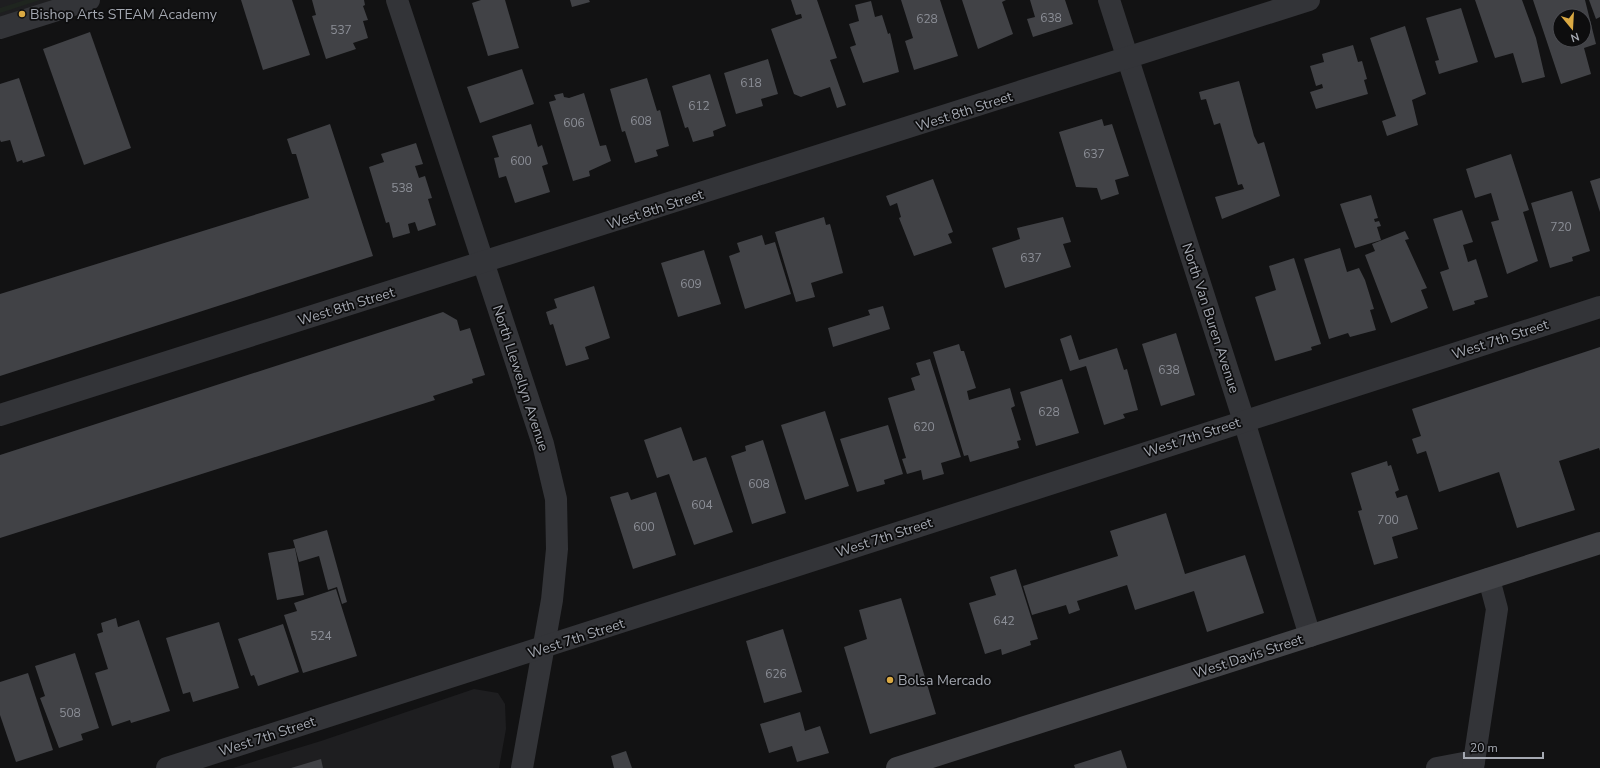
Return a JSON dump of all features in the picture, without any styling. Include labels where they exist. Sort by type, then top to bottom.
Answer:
[{"type":"main road","name":"West Davis Street","points":[[897,768],[1600,543]]},
{"type":"street","points":[[0,28],[89,0]]},
{"type":"street","name":"North Llewellyn Avenue","points":[[397,0],[543,444],[556,499],[557,549],[552,600],[522,768]]},
{"type":"street","name":"North Van Buren Avenue","points":[[1109,0],[1244,421],[1310,636]]},
{"type":"street","name":"West 8th Street","points":[[0,415],[1128,59],[1309,0]]},
{"type":"street","name":"West 7th Street","points":[[167,768],[543,649],[1600,307]]},
{"type":"street","points":[[1437,768],[1474,765],[1497,609],[1489,579]]},
{"type":"shaded area","name":"Bishop Arts STEAM Academy","points":[[0,0],[87,0],[0,28]]},
{"type":"shaded area","points":[[25,0],[40,0],[0,13],[0,8]]},
{"type":"shaded area","points":[[474,689],[498,693],[505,704],[506,729],[499,768],[233,768],[321,741]]},
{"type":"building","points":[[241,0],[292,0],[310,55],[263,70]]},
{"type":"building","points":[[312,0],[364,0],[365,5],[363,6],[368,20],[363,21],[368,38],[353,43],[356,49],[326,59],[312,16],[316,15]]},
{"type":"building","points":[[481,0],[505,0],[519,48],[488,56],[472,3]]},
{"type":"building","points":[[570,0],[589,0],[590,2],[572,7]]},
{"type":"building","points":[[791,0],[817,0],[837,58],[830,60],[846,105],[837,108],[830,87],[801,97],[794,94],[771,29],[802,18],[801,14],[796,15]]},
{"type":"building","points":[[901,0],[940,0],[958,56],[914,70],[905,41],[913,38]]},
{"type":"building","points":[[962,0],[1006,0],[1002,2],[1013,34],[978,49]]},
{"type":"building","points":[[1030,0],[1065,0],[1073,24],[1033,37],[1027,19],[1035,17]]},
{"type":"building","points":[[1475,0],[1522,0],[1536,38],[1545,77],[1522,83],[1513,53],[1495,58]]},
{"type":"building","points":[[1533,0],[1585,0],[1587,8],[1552,8],[1552,48],[1584,48],[1591,74],[1561,84]]},
{"type":"building","points":[[1589,0],[1600,0],[1600,17],[1596,19]]},
{"type":"building","points":[[871,1],[875,17],[882,15],[888,34],[890,33],[899,72],[863,83],[850,47],[856,45],[849,24],[859,21],[855,5]]},
{"type":"building","points":[[1461,8],[1478,62],[1439,74],[1435,61],[1439,60],[1426,18]]},
{"type":"building","points":[[1405,26],[1426,94],[1412,100],[1418,125],[1387,136],[1382,121],[1396,116],[1370,38]]},
{"type":"building","points":[[1592,28],[1596,44],[1592,45]]},
{"type":"building","points":[[90,32],[131,148],[84,165],[43,49]]},
{"type":"building","points":[[1353,45],[1358,62],[1362,61],[1367,79],[1364,80],[1368,94],[1316,109],[1310,92],[1323,88],[1322,84],[1316,86],[1310,66],[1324,62],[1322,54]]},
{"type":"building","points":[[768,59],[778,94],[761,99],[763,106],[736,114],[724,73]]},
{"type":"building","points":[[522,69],[534,104],[480,123],[467,87]]},
{"type":"building","points":[[710,74],[726,126],[713,131],[714,136],[693,142],[688,127],[685,128],[672,86]]},
{"type":"building","points":[[19,78],[45,156],[23,163],[22,160],[17,162],[10,140],[1,142],[0,140],[0,84]]},
{"type":"building","points":[[647,78],[657,111],[660,110],[669,146],[656,150],[658,156],[635,163],[625,131],[622,132],[610,89]]},
{"type":"building","points":[[1239,81],[1254,136],[1258,144],[1264,142],[1280,196],[1222,219],[1215,197],[1244,189],[1242,184],[1238,185],[1220,123],[1214,125],[1206,99],[1201,100],[1199,92]]},
{"type":"building","points":[[563,93],[564,97],[569,98],[584,93],[600,146],[606,145],[611,161],[589,171],[590,176],[573,181],[549,102],[556,100],[554,95]]},
{"type":"building","points":[[1102,119],[1104,126],[1112,124],[1129,176],[1115,180],[1119,194],[1101,200],[1097,188],[1076,187],[1059,132]]},
{"type":"building","points":[[330,124],[373,256],[0,376],[0,294],[309,198],[296,154],[292,154],[287,139]]},
{"type":"building","points":[[531,124],[538,147],[542,145],[548,164],[542,166],[550,192],[515,203],[506,176],[499,178],[494,158],[499,157],[492,136]]},
{"type":"building","points":[[416,143],[423,164],[415,166],[419,178],[425,176],[432,198],[428,199],[436,225],[418,231],[415,222],[408,224],[410,233],[393,238],[389,222],[386,223],[369,167],[384,162],[381,154]]},
{"type":"building","points":[[1511,154],[1529,210],[1523,212],[1538,261],[1507,274],[1491,222],[1499,220],[1491,193],[1475,198],[1466,169]]},
{"type":"building","points":[[1600,178],[1600,212],[1590,181]]},
{"type":"building","points":[[933,179],[953,232],[948,234],[952,243],[914,256],[899,218],[901,217],[897,203],[890,206],[886,196]]},
{"type":"building","points":[[1572,191],[1590,251],[1572,257],[1573,261],[1550,268],[1531,203]]},
{"type":"building","points":[[1371,195],[1378,218],[1374,219],[1375,222],[1379,221],[1381,226],[1377,227],[1381,240],[1355,248],[1340,204]]},
{"type":"building","points":[[1462,210],[1473,242],[1463,245],[1468,262],[1476,259],[1488,297],[1474,301],[1475,304],[1453,311],[1440,272],[1449,269],[1433,219]]},
{"type":"building","points":[[824,217],[826,225],[830,224],[843,273],[811,283],[815,297],[796,302],[775,232]]},
{"type":"building","points":[[1063,217],[1071,242],[1063,244],[1071,267],[1005,288],[992,248],[1020,239],[1017,228]]},
{"type":"building","points":[[1405,231],[1409,239],[1405,240],[1427,288],[1421,290],[1428,308],[1391,323],[1365,255],[1375,251],[1372,244]]},
{"type":"building","points":[[762,235],[765,245],[775,242],[791,294],[745,309],[729,256],[740,252],[737,243]]},
{"type":"building","points":[[1340,248],[1347,272],[1359,268],[1365,280],[1374,309],[1370,310],[1376,330],[1350,337],[1348,333],[1329,339],[1304,259]]},
{"type":"building","points":[[704,250],[721,304],[678,317],[661,263]]},
{"type":"building","points":[[1294,258],[1321,344],[1311,347],[1312,350],[1275,361],[1255,297],[1276,290],[1269,266]]},
{"type":"building","points":[[594,286],[610,338],[585,347],[589,359],[566,366],[553,324],[550,325],[546,312],[557,308],[554,299]]},
{"type":"building","points":[[883,306],[890,329],[833,347],[828,328],[870,315],[868,310]]},
{"type":"building","points":[[443,312],[457,320],[460,331],[470,328],[485,375],[472,379],[473,383],[433,396],[435,400],[0,538],[0,455]]},
{"type":"building","points":[[1176,333],[1195,395],[1161,406],[1142,344]]},
{"type":"building","points":[[1071,335],[1079,360],[1117,348],[1124,370],[1127,369],[1138,410],[1123,414],[1125,418],[1104,425],[1086,366],[1070,371],[1060,339]]},
{"type":"building","points":[[959,344],[961,351],[964,351],[976,388],[967,391],[969,400],[1010,388],[1015,406],[1011,408],[1021,440],[1017,441],[1019,448],[970,462],[968,455],[964,456],[933,352]]},
{"type":"building","points":[[1600,347],[1600,451],[1599,448],[1559,461],[1575,510],[1517,528],[1499,472],[1439,492],[1426,451],[1417,454],[1412,439],[1421,436],[1412,409]]},
{"type":"building","points":[[930,359],[961,457],[941,463],[944,474],[923,480],[921,470],[907,474],[902,459],[906,458],[888,398],[915,390],[911,378],[920,375],[916,363]]},
{"type":"building","points":[[1062,379],[1079,433],[1036,446],[1020,392]]},
{"type":"building","points":[[825,411],[849,486],[805,500],[781,425]]},
{"type":"building","points":[[888,425],[903,474],[884,480],[885,484],[857,492],[840,439]]},
{"type":"building","points":[[681,427],[693,461],[706,457],[733,532],[694,545],[669,474],[657,478],[644,440]]},
{"type":"building","points":[[763,440],[786,513],[752,524],[731,456],[746,451],[745,446]]},
{"type":"building","points":[[1387,461],[1388,466],[1391,465],[1399,490],[1395,492],[1397,498],[1407,495],[1418,529],[1392,537],[1398,558],[1374,565],[1358,511],[1362,510],[1351,473]]},
{"type":"building","points":[[628,492],[631,500],[656,492],[676,555],[633,569],[610,497]]},
{"type":"building","points":[[1166,513],[1185,574],[1245,555],[1264,613],[1207,632],[1194,591],[1135,610],[1127,585],[1077,601],[1080,610],[1069,614],[1066,605],[1032,615],[1023,586],[1118,556],[1110,531]]},
{"type":"building","points":[[327,530],[347,602],[342,604],[337,587],[328,590],[319,556],[299,562],[293,540]]},
{"type":"building","points":[[295,548],[304,595],[277,600],[268,553]]},
{"type":"building","points":[[1016,569],[1038,639],[1030,641],[1031,645],[1002,655],[1001,649],[985,654],[969,603],[996,595],[990,577]]},
{"type":"building","points":[[336,589],[357,656],[303,673],[284,615],[297,611],[294,603]]},
{"type":"building","name":"Bolsa Mercado","points":[[901,598],[936,714],[870,734],[844,647],[867,639],[859,610]]},
{"type":"building","points":[[116,618],[118,627],[139,620],[170,711],[131,723],[130,720],[112,726],[95,673],[108,669],[97,634],[103,632],[101,623]]},
{"type":"building","points":[[219,622],[239,688],[193,702],[190,692],[183,694],[166,638]]},
{"type":"building","points":[[283,624],[299,672],[258,686],[254,675],[251,676],[238,639]]},
{"type":"building","points":[[783,629],[802,692],[764,703],[746,641]]},
{"type":"building","points":[[75,653],[99,728],[81,734],[83,740],[59,748],[40,698],[45,696],[35,666]]},
{"type":"building","points":[[28,673],[53,750],[16,762],[0,715],[0,682]]},
{"type":"building","points":[[800,712],[805,731],[820,726],[829,753],[797,762],[792,746],[769,753],[760,724]]},
{"type":"building","points":[[1121,750],[1127,768],[1075,768],[1074,765]]},
{"type":"building","points":[[626,751],[632,768],[614,768],[611,756]]},
{"type":"building","points":[[321,759],[323,768],[291,768]]},
{"type":"place","name":"Bishop Arts STEAM Academy","points":[[22,14]]},
{"type":"place","name":"Bolsa Mercado","points":[[890,680]]}]
